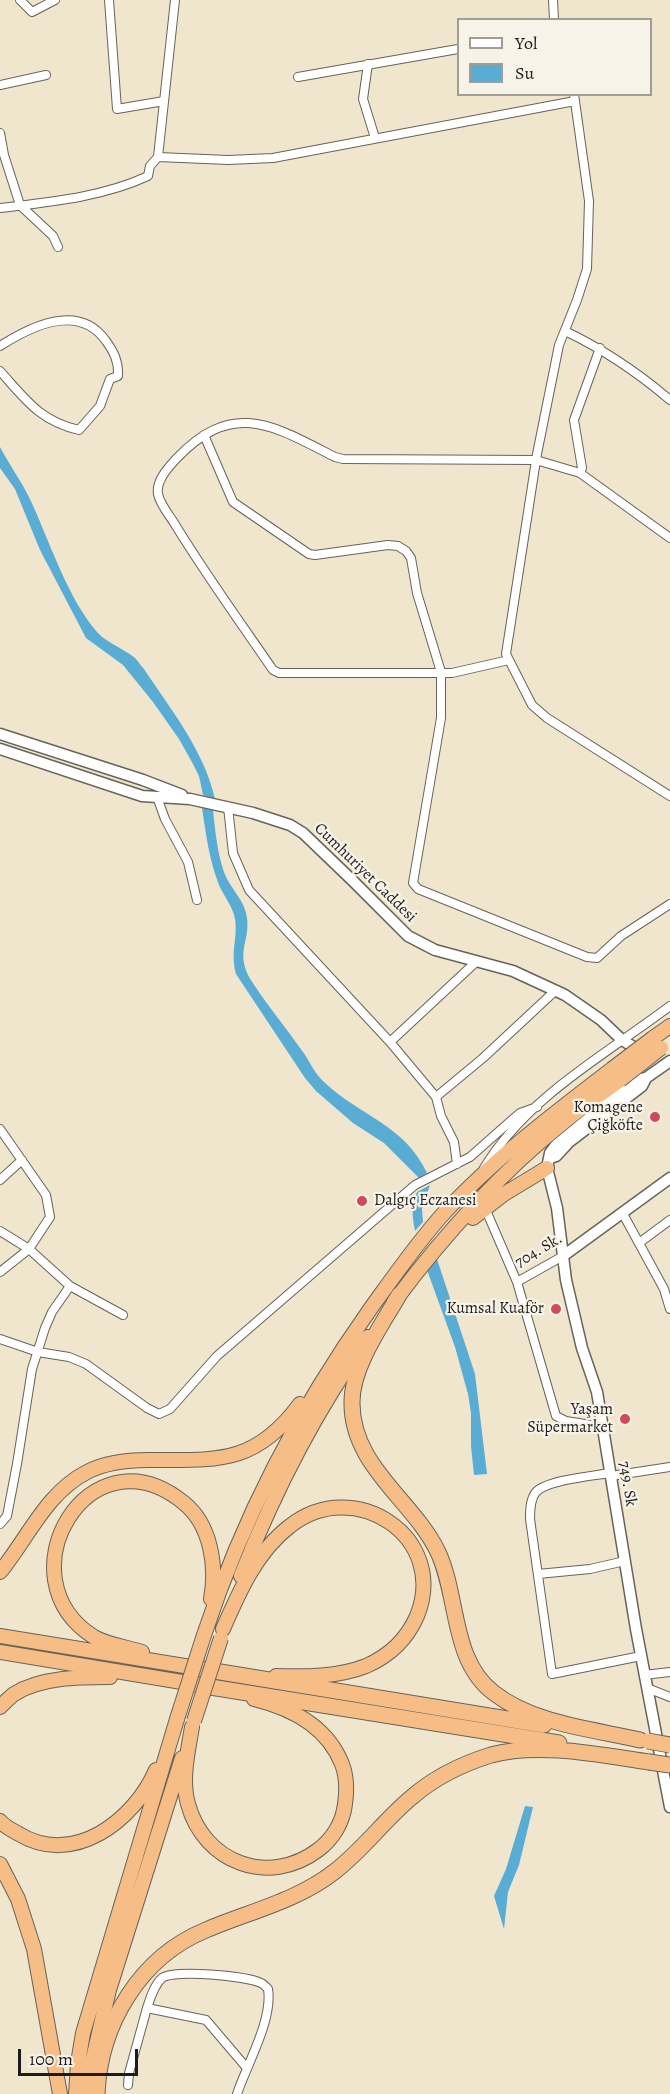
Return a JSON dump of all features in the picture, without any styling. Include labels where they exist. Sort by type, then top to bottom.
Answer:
[{"type":"highway","points":[[0,1572],[50,1502],[67,1485],[87,1472],[111,1462],[203,1460],[231,1457],[253,1449],[270,1437],[291,1416],[397,1271],[443,1215],[480,1178],[564,1105],[616,1074],[661,1043],[670,1026]]},
{"type":"highway","points":[[90,2094],[92,2063],[109,1990],[222,1633],[246,1565],[280,1486],[307,1435],[366,1339],[451,1231],[494,1186],[616,1074]]},
{"type":"highway","points":[[451,1231],[462,1227],[548,1163]]},
{"type":"highway","points":[[399,1295],[357,1374],[352,1401],[354,1423],[361,1446],[375,1469],[425,1530],[438,1553],[469,1661],[492,1692],[511,1704],[564,1723],[644,1741]]},
{"type":"highway","points":[[76,2094],[83,2033],[176,1723],[229,1564],[267,1479],[314,1395],[357,1328]]},
{"type":"highway","points":[[205,1631],[212,1593],[213,1568],[203,1526],[191,1508],[173,1494],[149,1484],[127,1481],[107,1484],[87,1493],[69,1508],[58,1526],[51,1548],[48,1570],[53,1591],[63,1610],[77,1625],[96,1638],[202,1669],[306,1677],[342,1673],[366,1666],[386,1655],[402,1642],[413,1627],[424,1588],[422,1569],[403,1533],[384,1518],[362,1509],[346,1507],[314,1512],[291,1525],[273,1542],[252,1570],[237,1596],[222,1633]]},
{"type":"highway","points":[[0,1636],[670,1745]]},
{"type":"highway","points":[[0,1652],[670,1763]]},
{"type":"highway","points":[[0,1707],[14,1694],[37,1685],[63,1679],[94,1677],[181,1682]]},
{"type":"highway","points":[[193,1724],[186,1780],[187,1802],[202,1836],[217,1851],[234,1862],[273,1868],[291,1865],[310,1856],[326,1844],[337,1830],[344,1812],[347,1791],[346,1772],[337,1752],[323,1733],[306,1719],[284,1709],[259,1700],[198,1685]]},
{"type":"highway","points":[[0,1821],[29,1840],[51,1845],[74,1844],[97,1836],[116,1824],[152,1778],[176,1723]]},
{"type":"highway","points":[[97,2094],[103,2052],[114,2020],[130,1990],[150,1966],[175,1947],[204,1930],[305,1891],[333,1873],[361,1849],[411,1797],[435,1779],[461,1765],[525,1750],[567,1751],[649,1760]]},
{"type":"highway","points":[[0,1864],[18,1899],[34,1949],[60,2094]]},
{"type":"street","points":[[20,0],[32,12],[55,0]]},
{"type":"street","points":[[109,0],[117,109],[164,101]]},
{"type":"street","points":[[0,208],[126,186],[148,176],[150,166],[158,157],[175,0]]},
{"type":"street","points":[[553,0],[554,18]]},
{"type":"street","points":[[298,77],[457,49]]},
{"type":"street","points":[[368,64],[363,99],[375,138]]},
{"type":"street","points":[[0,85],[46,75]]},
{"type":"street","points":[[158,157],[228,160],[273,158],[574,98],[589,201],[587,269],[559,345],[536,460],[506,654],[532,705],[547,718],[670,796]]},
{"type":"street","points":[[0,133],[4,155],[20,206],[53,236],[58,247]]},
{"type":"street","points":[[0,346],[16,335],[42,325],[58,320],[74,320],[89,326],[102,336],[114,352],[119,368],[118,376],[110,379],[100,406],[79,430],[64,426],[40,414],[0,372]]},
{"type":"street","points":[[565,331],[600,348],[638,373],[670,400]]},
{"type":"street","points":[[580,473],[582,468],[574,420],[600,348]]},
{"type":"street","points":[[509,660],[452,673],[279,673],[273,670],[184,539],[159,497],[158,485],[170,466],[190,444],[204,435],[219,428],[243,423],[259,424],[276,427],[343,459],[536,460],[580,473],[669,534]]},
{"type":"street","points":[[204,435],[233,502],[309,554],[387,545],[398,546],[411,558],[417,593],[441,672],[441,718],[413,883],[418,889],[587,957],[597,958],[621,936],[670,904]]},
{"type":"street","points":[[0,734],[142,780],[190,799]]},
{"type":"street","name":"Cumhuriyet Caddesi","points":[[0,750],[142,796],[190,799],[228,807],[282,822],[297,829],[408,936],[435,950],[513,971],[556,990],[578,1002],[622,1040],[668,1065]]},
{"type":"street","points":[[157,797],[165,819],[188,862],[197,900]]},
{"type":"street","points":[[228,807],[233,854],[249,890],[390,1042],[436,1097],[441,1116],[454,1142],[457,1164]]},
{"type":"street","points":[[390,1042],[477,961]]},
{"type":"street","points":[[436,1097],[483,1058],[556,990]]},
{"type":"street","points":[[480,1178],[495,1150],[512,1130],[537,1107],[578,1072],[670,1006]]},
{"type":"street","points":[[548,1163],[569,1142],[642,1086],[646,1078],[668,1065]]},
{"type":"street","points":[[0,1339],[38,1352],[69,1356],[86,1364],[159,1414],[170,1409],[217,1356],[415,1185],[470,1157],[520,1113],[537,1107]]},
{"type":"street","points":[[0,1129],[3,1139],[22,1160],[46,1195],[50,1216],[29,1249],[0,1272]]},
{"type":"street","points":[[0,1180],[22,1160]]},
{"type":"street","name":"749. Sk","points":[[548,1163],[566,1280],[582,1348],[597,1392],[644,1675],[670,1807]]},
{"type":"street","name":"704. Sk.","points":[[603,1427],[566,1421],[556,1416],[517,1282],[563,1256],[670,1178]]},
{"type":"street","points":[[485,1208],[517,1282]]},
{"type":"street","points":[[623,1214],[667,1287],[670,1309]]},
{"type":"street","points":[[639,1243],[670,1220]]},
{"type":"street","points":[[0,1231],[29,1249],[70,1286],[123,1315]]},
{"type":"street","points":[[0,1524],[7,1516],[18,1464],[32,1369],[52,1312],[70,1286]]},
{"type":"street","points":[[641,1656],[552,1674],[530,1519],[531,1504],[536,1492],[549,1484],[670,1467]]},
{"type":"street","points":[[538,1574],[590,1569],[625,1561]]},
{"type":"street","points":[[644,1675],[670,1672]]},
{"type":"street","points":[[647,1688],[670,1697]]},
{"type":"street","points":[[128,2085],[129,2073],[147,2008],[154,1989],[162,1978],[178,1973],[222,1976],[261,1983],[268,1989],[270,2000],[259,2042],[246,2067],[237,2094]]},
{"type":"street","points":[[147,2008],[206,2020],[246,2067]]},
{"type":"water","points":[[0,447],[30,500],[77,604],[97,632],[135,658],[144,669],[195,747],[215,799],[203,795],[199,776],[193,764],[153,702],[123,665],[86,638],[40,550],[15,489],[0,468]]},
{"type":"water","points":[[202,808],[213,810],[223,869],[246,911],[247,926],[243,953],[249,977],[321,1079],[338,1094],[394,1132],[417,1156],[427,1173],[419,1178],[384,1143],[353,1123],[316,1091],[236,974],[235,919],[213,866]]},
{"type":"water","points":[[430,1185],[422,1209],[423,1222],[415,1231],[413,1211],[415,1197],[417,1192]]},
{"type":"water","points":[[437,1259],[475,1374],[487,1474],[474,1475],[468,1394],[455,1347],[427,1270]]},
{"type":"water","points":[[525,1806],[533,1807],[519,1865],[508,1892],[504,1929],[494,1896],[506,1869]]},
{"type":"place","name":"Komagene Çiğköfte","points":[[655,1117]]},
{"type":"place","name":"Dalgıç Eczanesi","points":[[362,1201]]},
{"type":"place","name":"Kumsal Kuaför","points":[[556,1309]]},
{"type":"place","name":"Yaşam Süpermarket","points":[[625,1419]]}]
